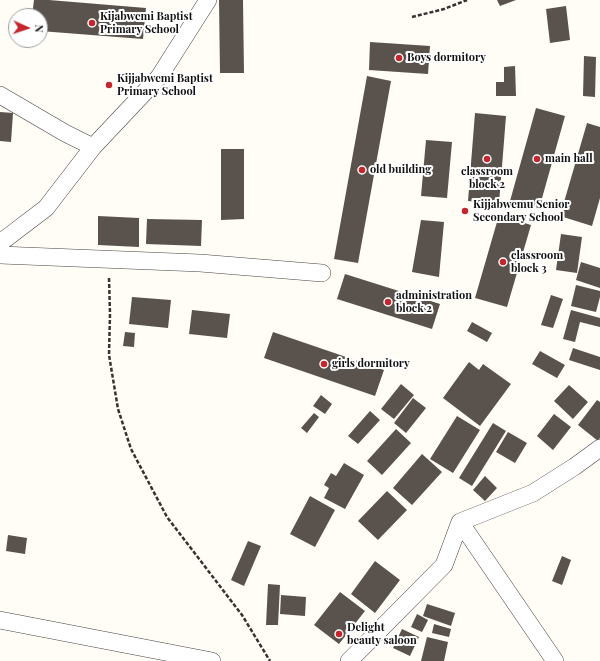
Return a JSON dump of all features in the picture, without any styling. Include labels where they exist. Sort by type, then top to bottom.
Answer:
[{"type":"street","points":[[0,243],[46,208],[93,147],[159,77],[208,0]]},
{"type":"street","points":[[0,95],[65,133],[93,147]]},
{"type":"street","points":[[0,255],[200,263],[322,273]]},
{"type":"street","points":[[349,661],[444,565],[460,522],[533,493],[574,467],[600,448]]},
{"type":"street","points":[[460,522],[555,661]]},
{"type":"street","points":[[0,620],[212,661]]},
{"type":"path","points":[[412,17],[444,9],[467,0]]},
{"type":"path","points":[[108,259],[110,314],[109,355],[118,409],[131,449],[167,517],[242,615],[270,661]]},
{"type":"building","name":"Kijabwemi Baptist Primary School","points":[[34,0],[49,0],[146,8],[143,39],[48,32],[48,8],[33,8]]},
{"type":"building","points":[[219,0],[243,0],[244,73],[220,73]]},
{"type":"building","points":[[497,0],[516,0],[500,6]]},
{"type":"building","points":[[566,6],[570,40],[550,43],[546,9]]},
{"type":"building","name":"Boys dormitory","points":[[370,42],[430,46],[428,74],[369,70]]},
{"type":"building","points":[[584,56],[596,57],[595,97],[583,96]]},
{"type":"building","points":[[515,66],[516,96],[496,96],[496,82],[504,82],[504,67]]},
{"type":"building","name":"old building","points":[[367,76],[391,81],[358,263],[334,259]]},
{"type":"building","name":"main hall","points":[[536,108],[565,116],[539,209],[510,201]]},
{"type":"building","points":[[0,112],[13,113],[11,142],[0,141]]},
{"type":"building","name":"classroom block 2","points":[[475,113],[506,116],[499,204],[468,201]]},
{"type":"building","points":[[587,123],[600,127],[600,198],[592,226],[560,216]]},
{"type":"building","points":[[426,140],[452,142],[447,198],[421,196]]},
{"type":"building","points":[[221,149],[244,149],[244,219],[221,220]]},
{"type":"building","name":"classroom block 3","points":[[499,215],[531,225],[507,307],[475,298]]},
{"type":"building","points":[[98,216],[139,218],[139,247],[98,245]]},
{"type":"building","points":[[147,219],[202,220],[201,246],[146,244]]},
{"type":"building","points":[[421,220],[444,222],[439,277],[412,272]]},
{"type":"building","points":[[561,234],[582,237],[577,273],[556,270]]},
{"type":"building","points":[[581,262],[600,268],[600,288],[576,280]]},
{"type":"building","name":"administration block 2","points":[[345,274],[440,304],[432,329],[337,299]]},
{"type":"building","points":[[576,285],[600,291],[596,312],[571,306]]},
{"type":"building","points":[[551,295],[563,299],[553,328],[541,325]]},
{"type":"building","points":[[132,297],[171,300],[168,328],[129,324]]},
{"type":"building","points":[[192,310],[230,314],[227,338],[189,334]]},
{"type":"building","points":[[571,310],[600,318],[600,327],[580,322],[575,342],[563,339]]},
{"type":"building","points":[[472,322],[492,333],[487,342],[467,331]]},
{"type":"building","points":[[125,332],[135,333],[134,347],[123,346]]},
{"type":"building","name":"girls dormitory","points":[[273,332],[384,370],[375,396],[264,358]]},
{"type":"building","points":[[573,348],[600,357],[600,370],[569,360]]},
{"type":"building","points":[[540,351],[565,365],[557,378],[532,364]]},
{"type":"building","points":[[469,362],[479,370],[483,364],[511,384],[480,426],[443,398]]},
{"type":"building","points":[[401,384],[414,395],[394,419],[381,409]]},
{"type":"building","points":[[569,385],[588,402],[573,419],[554,401]]},
{"type":"building","points":[[321,395],[332,404],[325,414],[313,406]]},
{"type":"building","points":[[413,398],[426,408],[406,433],[394,423]]},
{"type":"building","points":[[597,400],[600,402],[600,438],[598,441],[578,425]]},
{"type":"building","points":[[370,411],[380,420],[358,444],[348,436]]},
{"type":"building","points":[[314,413],[319,417],[307,433],[301,428]]},
{"type":"building","points":[[554,414],[571,427],[553,450],[537,436]]},
{"type":"building","points":[[457,416],[480,430],[453,473],[430,459]]},
{"type":"building","points":[[493,423],[506,431],[472,486],[459,478]]},
{"type":"building","points":[[396,429],[411,443],[382,475],[367,461]]},
{"type":"building","points":[[508,432],[527,443],[515,463],[496,452]]},
{"type":"building","points":[[422,454],[442,472],[412,505],[393,488]]},
{"type":"building","points":[[344,463],[364,475],[345,509],[324,498],[329,488],[324,485],[331,473],[336,476]]},
{"type":"building","points":[[485,476],[497,488],[485,501],[473,490]]},
{"type":"building","points":[[387,491],[407,510],[378,540],[358,521]]},
{"type":"building","points":[[310,496],[335,510],[315,547],[290,534]]},
{"type":"building","points":[[8,535],[27,538],[25,554],[6,551]]},
{"type":"building","points":[[248,541],[261,546],[244,586],[231,580]]},
{"type":"building","points":[[562,556],[571,560],[562,585],[552,581]]},
{"type":"building","points":[[375,561],[400,580],[375,613],[351,594]]},
{"type":"building","points":[[268,584],[280,585],[278,625],[266,625]]},
{"type":"building","points":[[340,592],[365,611],[339,644],[314,625]]},
{"type":"building","points":[[281,595],[306,597],[305,616],[280,614]]},
{"type":"building","points":[[427,604],[455,613],[451,626],[423,616]]},
{"type":"building","points":[[417,614],[428,620],[422,632],[411,627]]},
{"type":"building","points":[[434,624],[451,629],[449,637],[432,633]]},
{"type":"building","points":[[402,629],[419,637],[410,656],[393,648]]},
{"type":"building","points":[[427,637],[448,642],[444,661],[421,661]]},
{"type":"place","name":"Kijabwemi Baptist Primary School","points":[[92,23]]},
{"type":"place","name":"Boys dormitory","points":[[399,58]]},
{"type":"place","name":"Kijjabwemi Baptist Primary School","points":[[109,85]]},
{"type":"place","name":"classroom block 2","points":[[487,159]]},
{"type":"place","name":"main hall","points":[[537,159]]},
{"type":"place","name":"old building","points":[[362,170]]},
{"type":"place","name":"Kijjabwemu Senior Secondary School","points":[[465,211]]},
{"type":"place","name":"classroom block 3","points":[[503,262]]},
{"type":"place","name":"administration block 2","points":[[388,302]]},
{"type":"place","name":"girls dormitory","points":[[324,364]]},
{"type":"place","name":"Delight beauty saloon","points":[[339,634]]}]
